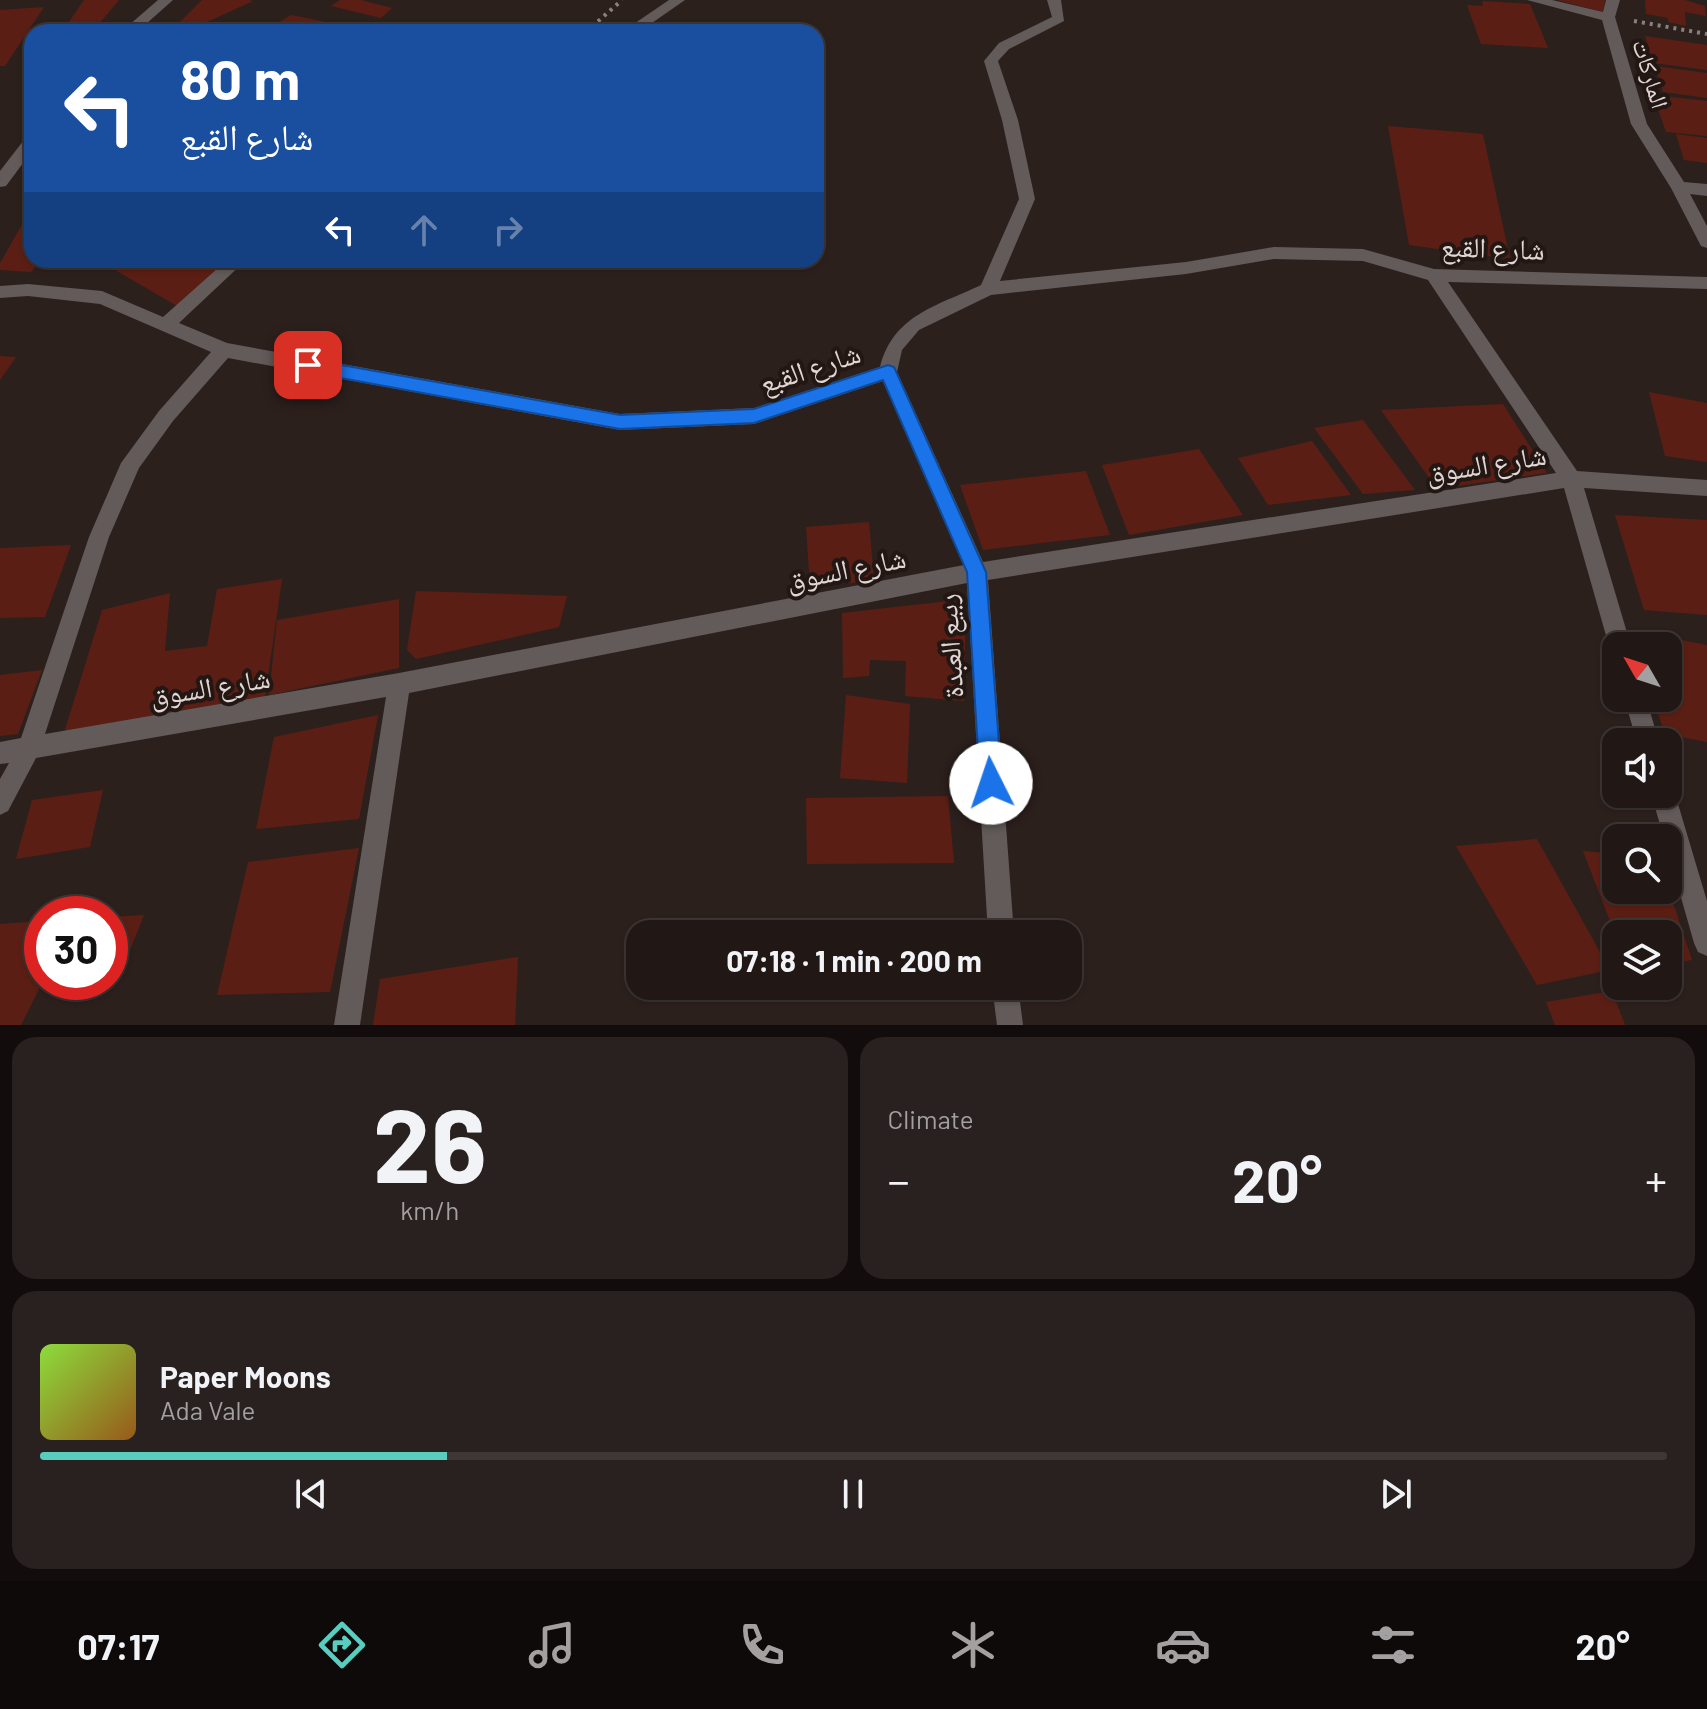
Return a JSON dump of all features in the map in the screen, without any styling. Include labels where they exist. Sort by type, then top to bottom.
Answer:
[{"type":"street","points":[[138,24],[166,0]]},
{"type":"street","points":[[641,24],[678,0]]},
{"type":"street","points":[[988,289],[1027,199],[1010,120],[991,61],[997,48],[1049,26],[1059,18],[1054,0]]},
{"type":"street","points":[[1534,0],[1608,17]]},
{"type":"street","name":"الماركات","points":[[1613,0],[1608,17],[1639,124],[1679,187],[1707,242]]},
{"type":"street","points":[[0,182],[24,150]]},
{"type":"street","points":[[1679,187],[1707,190]]},
{"type":"street","name":"شارع القبع","points":[[0,292],[28,290],[102,298],[224,350],[620,422],[754,416],[888,372],[894,347],[913,325],[988,289],[1186,268],[1274,253],[1363,255],[1434,275],[1707,283]]},
{"type":"street","points":[[167,324],[229,268]]},
{"type":"street","points":[[1434,275],[1571,479],[1616,632]]},
{"type":"street","points":[[0,803],[30,746],[99,537],[131,463],[166,416],[224,350]]},
{"type":"street","name":"ربيع العبدة","points":[[888,372],[977,572],[1000,920]]},
{"type":"street","name":"شارع السوق","points":[[0,753],[399,684],[977,572],[1571,479],[1707,488]]},
{"type":"street","points":[[347,1025],[399,684]]},
{"type":"street","points":[[1667,808],[1707,943]]},
{"type":"street","points":[[1007,1000],[1010,1025]]},
{"type":"path","points":[[595,24],[622,0]]},
{"type":"path","points":[[1608,17],[1707,34]]},
{"type":"building","points":[[84,0],[119,0],[99,24],[68,24]]},
{"type":"building","points":[[202,0],[253,1],[205,23],[179,23]]},
{"type":"building","points":[[340,0],[361,0],[392,8],[381,18],[331,6]]},
{"type":"building","points":[[1557,0],[1605,0],[1603,12]]},
{"type":"building","points":[[1645,0],[1685,0],[1705,6],[1706,16],[1685,12],[1686,26],[1668,22],[1668,18],[1646,14]]},
{"type":"building","points":[[1482,1],[1530,4],[1548,48],[1481,44],[1467,5],[1483,6]]},
{"type":"building","points":[[44,7],[33,24],[24,24],[24,37],[5,66],[0,66],[0,10]]},
{"type":"building","points":[[291,15],[336,24],[276,24]]},
{"type":"building","points":[[1645,36],[1707,45],[1707,70],[1653,63]]},
{"type":"building","points":[[1655,66],[1707,73],[1707,98],[1663,92]]},
{"type":"building","points":[[1653,95],[1707,101],[1707,136],[1666,132]]},
{"type":"building","points":[[1388,126],[1483,134],[1510,259],[1409,245]]},
{"type":"building","points":[[1676,134],[1707,138],[1707,163],[1684,160]]},
{"type":"building","points":[[24,221],[24,268],[35,268],[31,272],[0,270],[0,263]]},
{"type":"building","points":[[112,268],[222,268],[177,306]]},
{"type":"building","points":[[0,356],[16,357],[0,380]]},
{"type":"building","points":[[1649,392],[1707,403],[1707,462],[1665,456]]},
{"type":"building","points":[[1503,404],[1547,473],[1437,489],[1381,410]]},
{"type":"building","points":[[1363,420],[1415,490],[1363,494],[1314,428]]},
{"type":"building","points":[[1312,441],[1351,495],[1268,505],[1238,458]]},
{"type":"building","points":[[1199,449],[1243,515],[1129,535],[1102,465]]},
{"type":"building","points":[[1086,471],[1110,535],[983,550],[960,485]]},
{"type":"building","points":[[1615,515],[1707,520],[1707,615],[1644,610]]},
{"type":"building","points":[[869,522],[874,581],[810,586],[806,527]]},
{"type":"building","points":[[71,545],[45,617],[0,618],[0,548]]},
{"type":"building","points":[[282,579],[264,704],[64,733],[102,610],[170,593],[165,651],[207,646],[217,589]]},
{"type":"building","points":[[416,591],[567,596],[559,627],[416,659],[407,650]]},
{"type":"building","points":[[399,599],[399,668],[269,695],[277,620]]},
{"type":"building","points":[[966,599],[964,701],[905,696],[906,661],[870,660],[869,676],[843,678],[842,613]]},
{"type":"building","points":[[1682,640],[1707,645],[1707,742],[1682,737],[1682,728],[1663,728],[1658,712],[1682,712]]},
{"type":"building","points":[[42,670],[18,734],[0,736],[0,675]]},
{"type":"building","points":[[846,695],[910,704],[907,783],[840,778]]},
{"type":"building","points":[[378,715],[359,819],[256,829],[274,737]]},
{"type":"building","points":[[103,790],[90,847],[16,859],[32,800]]},
{"type":"building","points":[[948,796],[954,863],[807,864],[806,798]]},
{"type":"building","points":[[1537,839],[1602,956],[1602,972],[1537,985],[1456,846]]},
{"type":"building","points":[[359,848],[330,992],[217,995],[248,862]]},
{"type":"building","points":[[1583,851],[1602,853],[1602,900]]},
{"type":"building","points":[[1603,904],[1674,904],[1679,920],[1610,920]]},
{"type":"building","points":[[144,915],[128,955],[128,916]]},
{"type":"building","points":[[24,922],[24,1000],[34,1000],[21,1025],[0,1025],[0,924]]},
{"type":"building","points":[[1682,930],[1692,960],[1682,962]]},
{"type":"building","points":[[518,957],[515,1025],[373,1025],[380,979]]},
{"type":"building","points":[[1602,993],[1602,1000],[1615,1000],[1625,1025],[1555,1025],[1546,1002]]},
{"type":"route","points":[[308,365],[620,422],[754,416],[888,372],[977,572],[991,783]]}]
